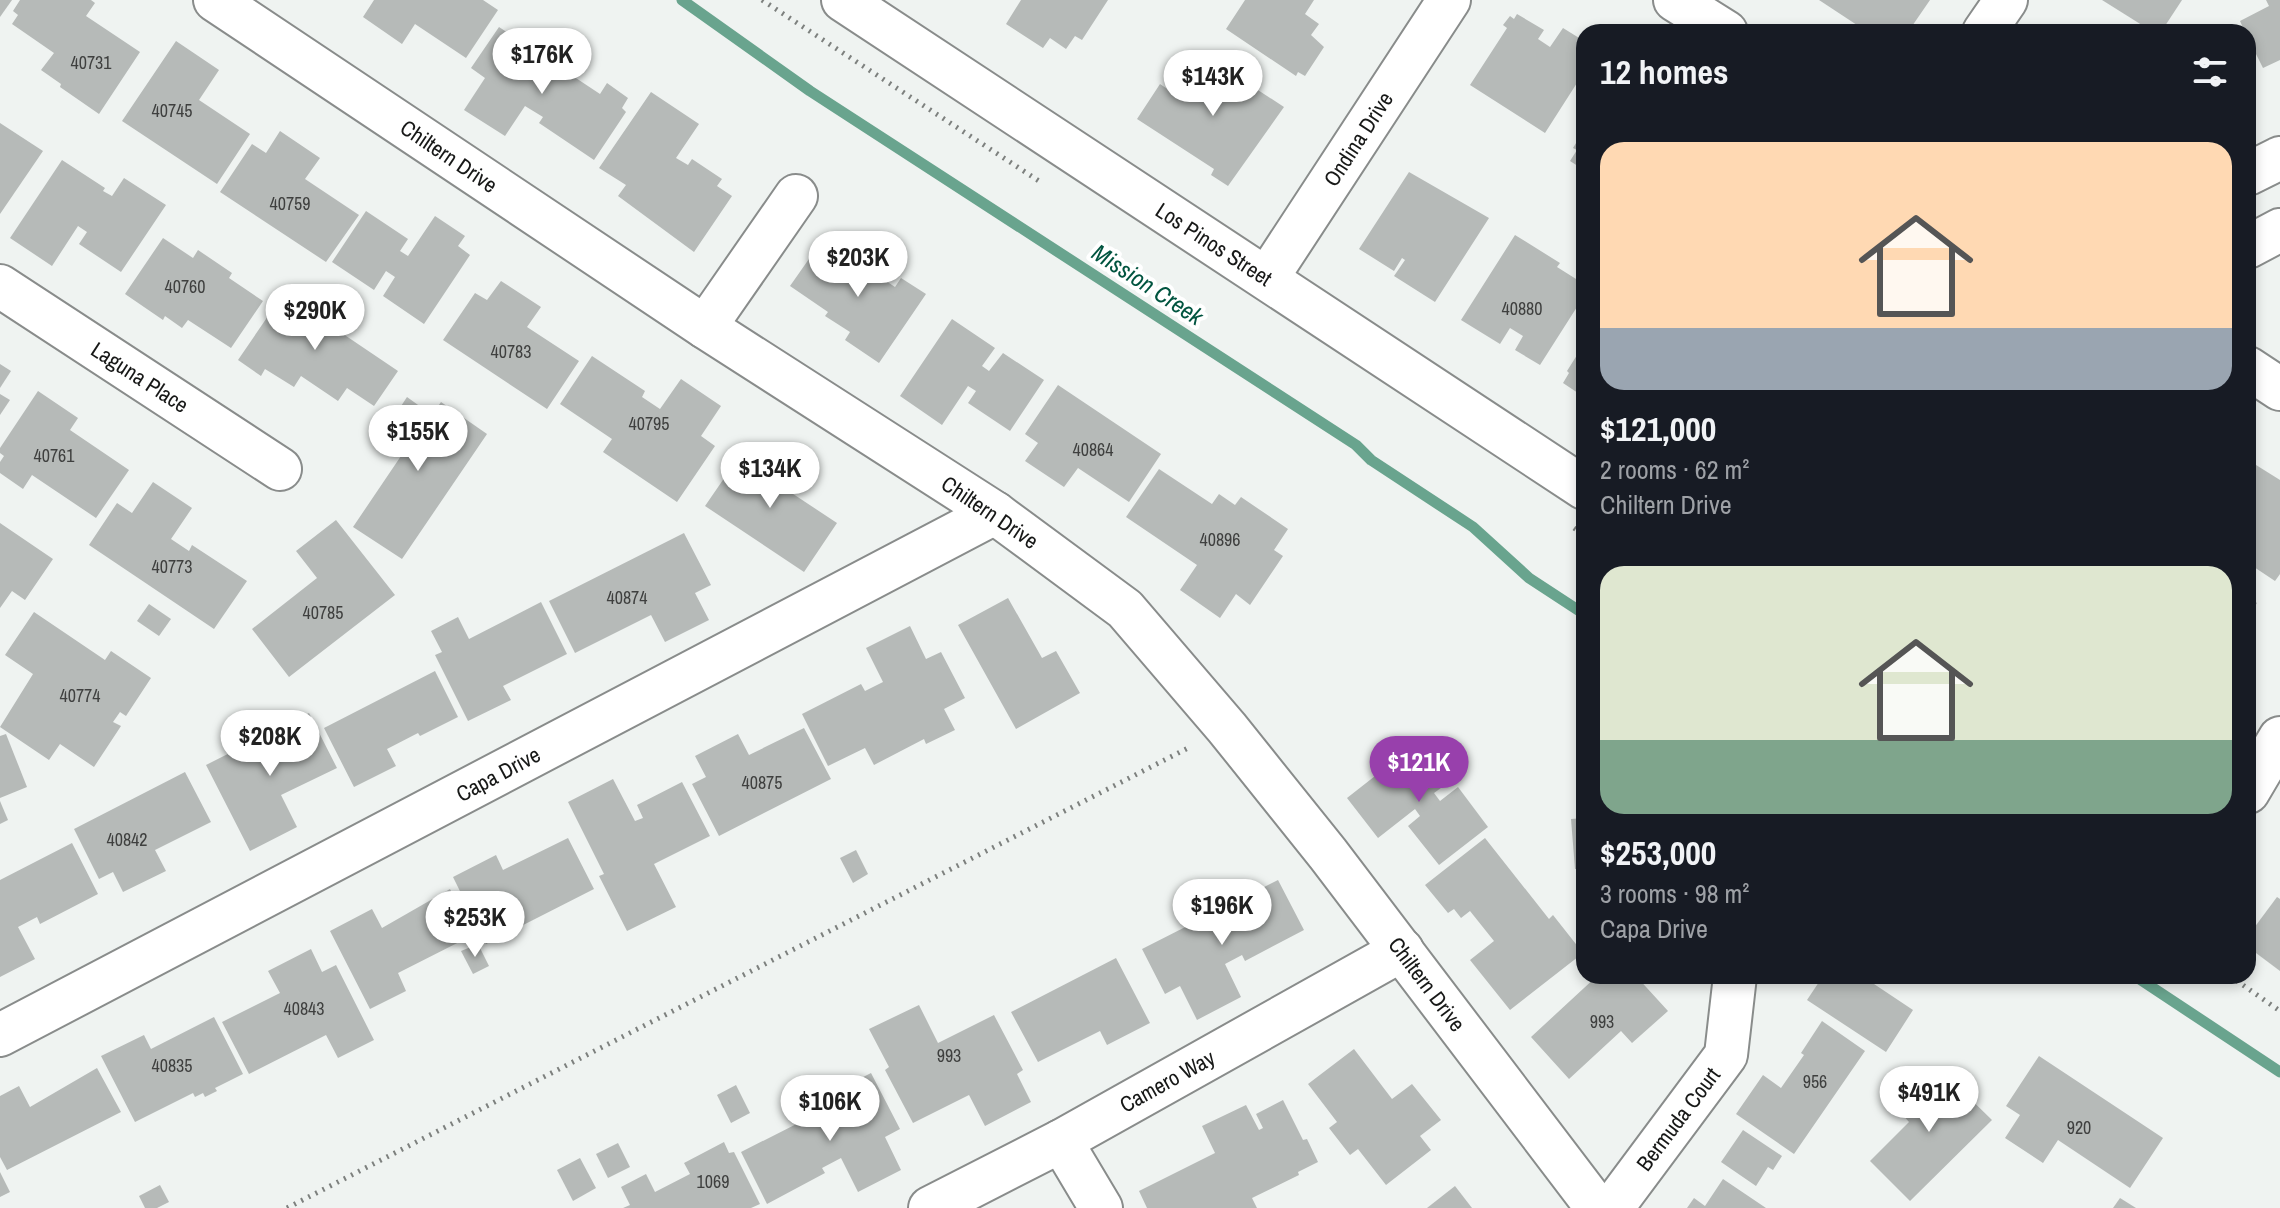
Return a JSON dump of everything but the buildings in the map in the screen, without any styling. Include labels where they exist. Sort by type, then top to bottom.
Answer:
[{"type":"street","name":"Chiltern Drive","points":[[215,0],[705,327],[995,513],[1125,609],[1227,728],[1402,950],[1597,1208]]},
{"type":"street","name":"Los Pinos Street","points":[[843,0],[890,13],[1267,278],[1576,483]]},
{"type":"street","name":"Ondina Drive","points":[[1267,278],[1449,0]]},
{"type":"street","points":[[1675,0],[1713,24]]},
{"type":"street","points":[[1990,24],[2006,0]]},
{"type":"street","points":[[2256,170],[2280,158]]},
{"type":"street","points":[[705,327],[796,196]]},
{"type":"street","points":[[2256,243],[2280,230]]},
{"type":"street","name":"Laguna Place","points":[[0,286],[280,469]]},
{"type":"street","points":[[2256,373],[2280,389]]},
{"type":"street","name":"Capa Drive","points":[[0,1035],[995,513]]},
{"type":"street","points":[[2256,778],[2280,738]]},
{"type":"street","name":"Camero Way","points":[[930,1208],[1061,1141],[1402,950]]},
{"type":"street","name":"Bermuda Court","points":[[1612,1208],[1726,1055],[1734,984]]},
{"type":"street","points":[[1061,1141],[1101,1208]]},
{"type":"path","points":[[287,1208],[1227,728]]},
{"type":"path","points":[[2241,984],[2280,1011]]},
{"type":"waterway","name":"Mission Creek","points":[[682,0],[810,91],[1356,445],[1371,460],[1473,527],[1529,578],[1576,609]]},
{"type":"waterway","name":"Mission Creek","points":[[2147,984],[2280,1072]]}]
